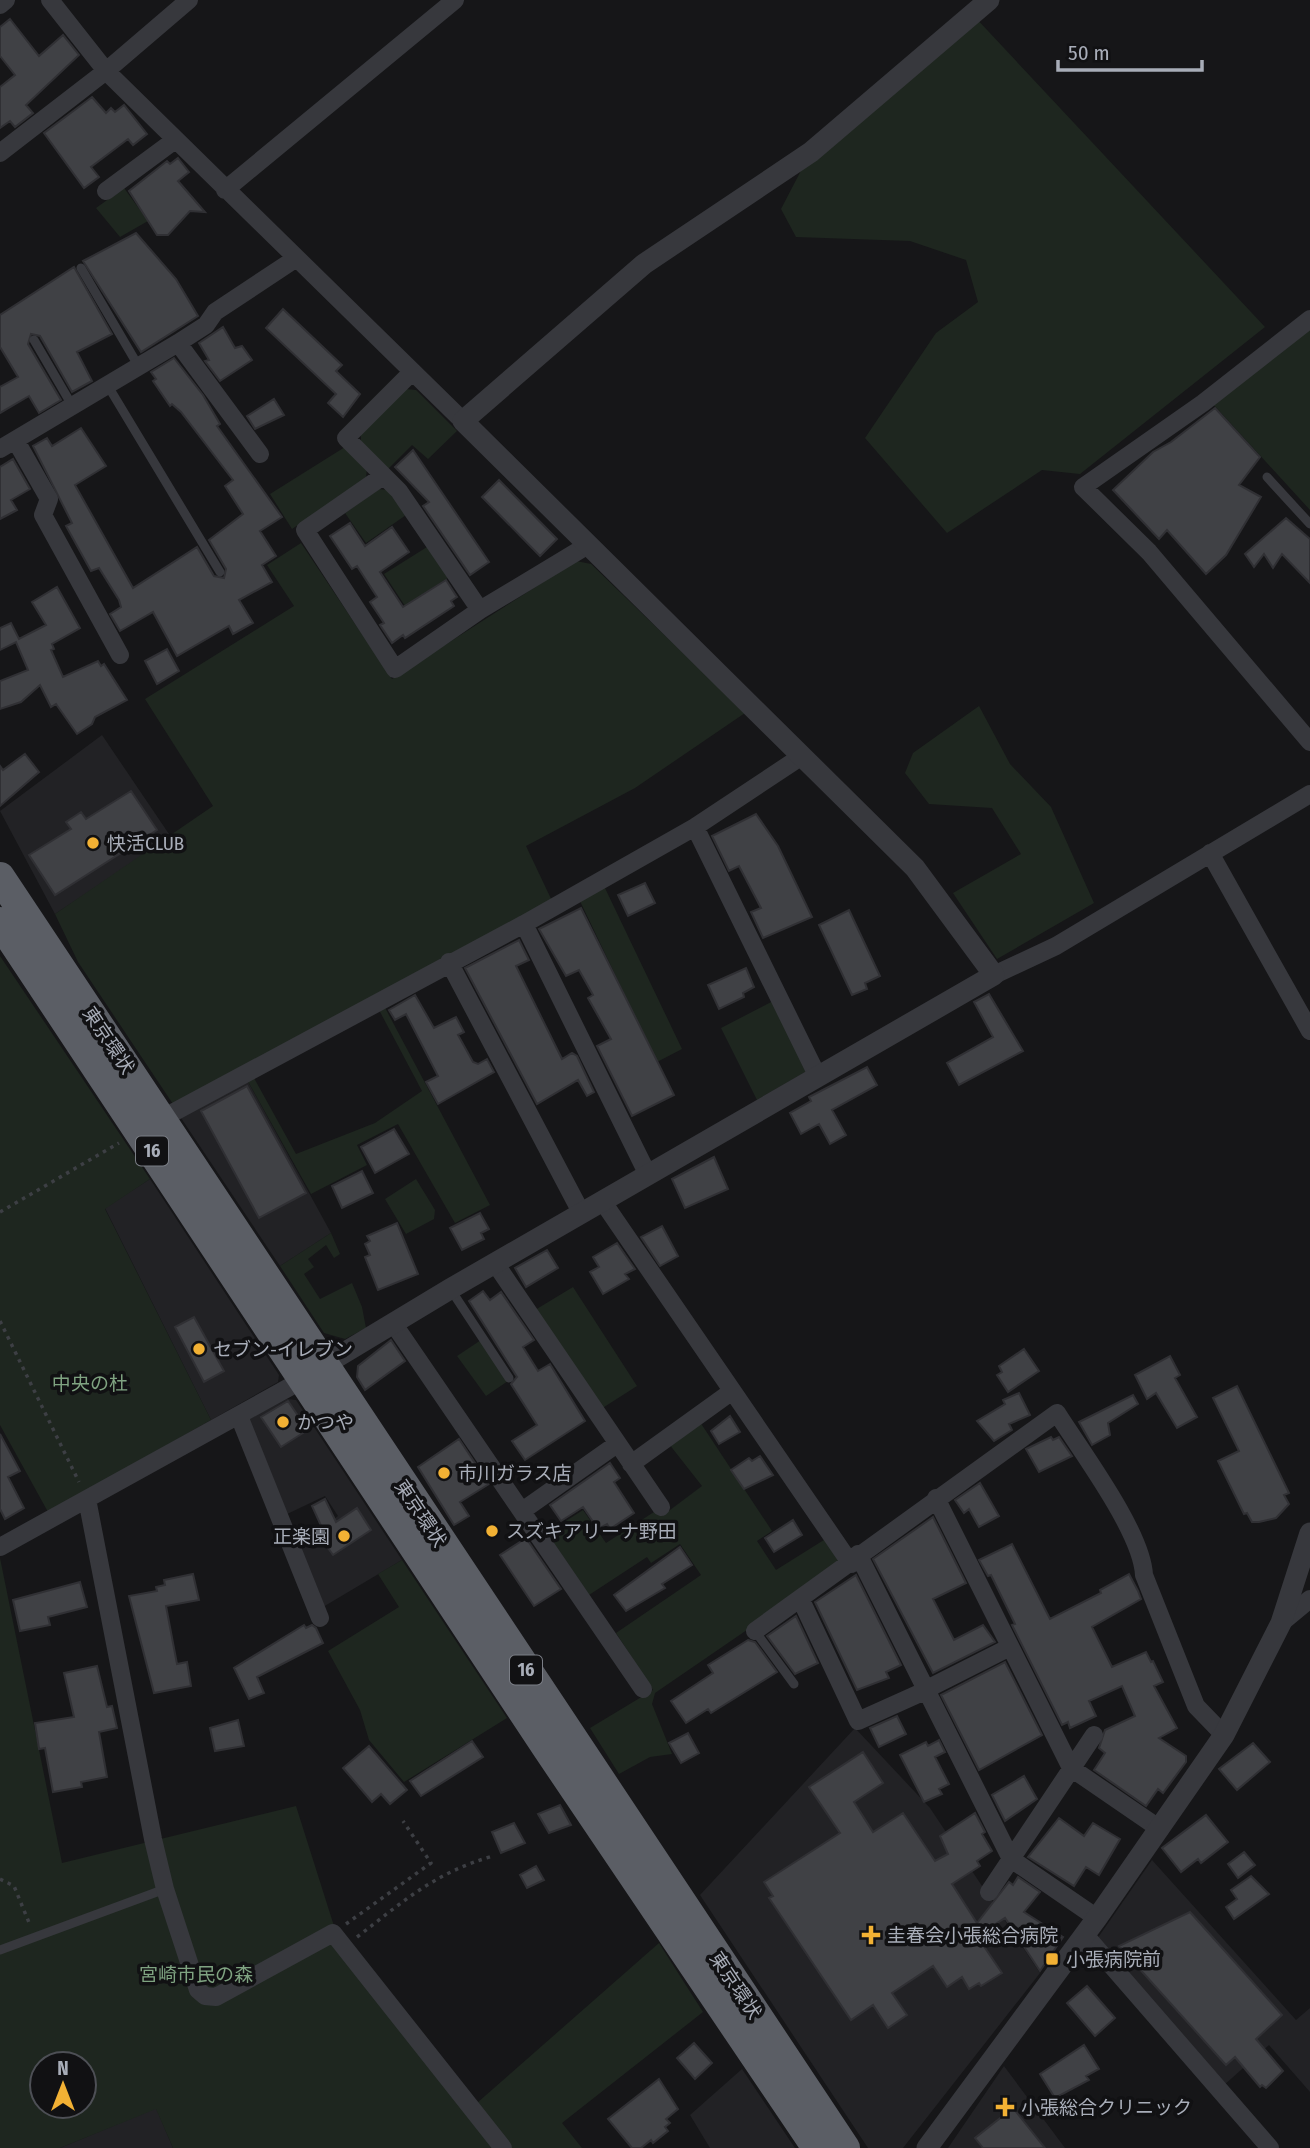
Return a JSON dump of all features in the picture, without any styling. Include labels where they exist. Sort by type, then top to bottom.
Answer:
[{"type":"highway","name":"16","points":[[0,851],[59,966]]},
{"type":"highway","name":"東京環状","points":[[0,877],[163,1118],[313,1372],[540,1737],[817,2148]]},
{"type":"highway","name":"東京環状","points":[[0,922],[313,1372],[845,2148]]},
{"type":"street","points":[[0,5],[6,0]]},
{"type":"street","points":[[50,0],[106,71],[915,868],[994,975]]},
{"type":"street","points":[[0,153],[106,71],[189,0]]},
{"type":"street","points":[[225,190],[454,0]]},
{"type":"street","points":[[463,421],[644,264],[811,152],[989,0]]},
{"type":"street","points":[[106,191],[175,140]]},
{"type":"street","points":[[120,655],[43,515],[49,499],[8,445],[206,325],[215,313],[295,259]]},
{"type":"street","points":[[1310,319],[1203,403],[1083,487],[1149,552],[1310,742]]},
{"type":"street","points":[[178,343],[260,454]]},
{"type":"street","points":[[412,372],[346,438],[400,491],[480,610]]},
{"type":"street","points":[[383,476],[304,530],[395,669],[480,610],[588,545]]},
{"type":"street","points":[[163,1118],[524,924],[695,827],[802,756]]},
{"type":"street","points":[[0,1547],[239,1416],[450,1289],[994,975],[1056,946],[1310,794]]},
{"type":"street","points":[[695,827],[818,1077]]},
{"type":"street","points":[[1210,853],[1310,1031]]},
{"type":"street","points":[[524,924],[648,1175]]},
{"type":"street","points":[[449,962],[582,1214]]},
{"type":"street","points":[[603,1202],[732,1392],[855,1559],[927,1690],[1011,1859],[1091,1927],[1270,2148]]},
{"type":"street","points":[[495,1263],[661,1507]]},
{"type":"street","points":[[393,1323],[643,1689]]},
{"type":"street","points":[[631,1464],[732,1392]]},
{"type":"street","points":[[755,1631],[1057,1413],[1120,1513],[1143,1564],[1144,1574],[1196,1706],[1224,1735]]},
{"type":"street","points":[[239,1416],[320,1618]]},
{"type":"street","points":[[522,1511],[617,1444]]},
{"type":"street","points":[[936,1498],[1071,1768],[1160,1829]]},
{"type":"street","points":[[87,1499],[165,1889],[198,1990],[205,1996],[216,1997],[339,1940],[503,2148]]},
{"type":"street","points":[[927,2148],[1091,1927],[1224,1735],[1281,1623],[1310,1533]]},
{"type":"street","points":[[1281,1623],[1310,1599]]},
{"type":"street","points":[[801,1600],[858,1721],[927,1690],[1010,1647]]},
{"type":"street","points":[[989,1892],[1094,1735]]},
{"type":"lane","points":[[82,268],[139,367]]},
{"type":"lane","points":[[34,340],[73,407]]},
{"type":"lane","points":[[108,386],[220,572]]},
{"type":"lane","points":[[1267,477],[1310,524]]},
{"type":"lane","points":[[450,1289],[509,1378]]},
{"type":"lane","points":[[755,1631],[794,1684]]},
{"type":"lane","points":[[0,1950],[165,1889]]},
{"type":"path","points":[[0,1212],[127,1139]]},
{"type":"path","points":[[0,1321],[87,1499]]},
{"type":"path","points":[[339,1940],[431,1863],[403,1821]]},
{"type":"path","points":[[339,1940],[457,1867],[492,1856]]},
{"type":"path","points":[[0,1879],[14,1886],[35,1937]]},
{"type":"shaded area","points":[[102,735],[171,837],[55,914],[0,811]]},
{"type":"shaded area","points":[[246,1078],[331,1233],[280,1266],[179,1115]]},
{"type":"shaded area","points":[[150,1179],[279,1375],[278,1382],[211,1420],[105,1208]]},
{"type":"shaded area","points":[[287,1399],[296,1400],[402,1560],[323,1607],[299,1546],[338,1516],[325,1496],[285,1515],[247,1420]]},
{"type":"shaded area","name":"圭春会小張総合病院","points":[[855,1728],[930,1808],[1040,1973],[903,2148],[868,2148],[700,1895]]},
{"type":"shaded area","name":"圭春会小張総合病院","points":[[1152,1860],[1296,2020],[1310,2008],[1310,2092],[1269,2045],[1223,2086],[1097,1939]]},
{"type":"shaded area","name":"小張総合クリニック","points":[[1004,2066],[1065,2148],[948,2148]]},
{"type":"shaded area","points":[[742,2069],[795,2148],[710,2148],[690,2115]]},
{"type":"shaded area","points":[[156,2108],[173,2148],[60,2148]]},
{"type":"green space","points":[[974,16],[1265,327],[1080,474],[1042,470],[947,533],[865,438],[936,333],[978,302],[966,260],[910,241],[796,237],[781,209],[806,161]]},
{"type":"green space","points":[[124,188],[148,221],[120,237],[96,208]]},
{"type":"green space","points":[[1310,326],[1310,510],[1211,402]]},
{"type":"green space","points":[[406,389],[416,390],[457,431],[428,459],[412,445],[388,469],[361,443],[361,434]]},
{"type":"green space","points":[[345,447],[367,468],[366,478],[292,529],[270,494]]},
{"type":"green space","points":[[379,489],[387,490],[406,515],[366,543],[345,513]]},
{"type":"green space","points":[[301,543],[392,679],[576,561],[591,564],[745,713],[635,788],[526,846],[553,903],[175,1107],[78,962],[55,914],[213,806],[145,699],[294,606],[267,565]]},
{"type":"green space","points":[[427,547],[448,578],[405,606],[384,574]]},
{"type":"green space","points":[[979,706],[1010,764],[1051,807],[1094,903],[997,959],[953,893],[1021,854],[992,808],[929,804],[905,773],[913,753]]},
{"type":"green space","points":[[604,886],[682,1049],[657,1062],[579,899]]},
{"type":"green space","name":"中央の杜","points":[[0,956],[150,1179],[105,1209],[211,1420],[48,1512],[0,1425]]},
{"type":"green space","points":[[775,1000],[807,1071],[757,1100],[721,1028]]},
{"type":"green space","points":[[382,1002],[490,1205],[455,1223],[398,1124],[357,1145],[367,1165],[311,1194],[246,1078]],"holes":[[[378,1008],[422,1091],[375,1123],[296,1154],[254,1078]]]},
{"type":"green space","points":[[416,1179],[435,1210],[434,1219],[406,1234],[385,1199]]},
{"type":"green space","points":[[331,1233],[340,1254],[334,1258],[326,1245],[308,1259],[314,1267],[304,1274],[320,1299],[352,1283],[362,1307],[366,1328],[345,1339],[324,1333],[280,1266]]},
{"type":"green space","points":[[573,1287],[637,1386],[601,1409],[535,1310]]},
{"type":"green space","points":[[481,1340],[508,1381],[486,1396],[457,1356]]},
{"type":"green space","points":[[700,1422],[772,1531],[757,1541],[776,1570],[827,1538],[839,1555],[837,1568],[655,1693],[652,1704],[672,1754],[650,1757],[619,1774],[590,1728],[653,1690],[616,1633],[701,1575],[680,1544],[651,1563],[647,1557],[589,1595],[547,1533],[583,1510],[606,1543],[657,1510],[662,1516],[702,1486],[669,1444]]},
{"type":"green space","name":"宮崎市民の森","points":[[0,1558],[62,1863],[296,1806],[334,1926],[469,2110],[659,1943],[703,2012],[562,2123],[582,2148],[173,2148],[156,2109],[60,2148],[0,2148]]},
{"type":"green space","points":[[402,1560],[507,1718],[404,1782],[369,1740],[360,1710],[328,1651],[399,1607],[378,1574]]},
{"type":"building","points":[[10,19],[39,56],[63,35],[79,55],[26,105],[33,113],[15,127],[10,121],[0,128],[0,87],[15,75],[0,56],[0,27]]},
{"type":"building","points":[[92,97],[106,113],[111,108],[115,112],[124,105],[147,134],[133,145],[128,139],[91,167],[99,177],[84,188],[44,133]]},
{"type":"building","points":[[178,158],[189,172],[178,181],[205,212],[190,211],[168,235],[157,235],[129,191],[167,161],[170,164]]},
{"type":"building","points":[[136,233],[176,279],[198,316],[141,352],[83,261]]},
{"type":"building","points":[[74,267],[112,334],[77,352],[92,381],[72,392],[40,336],[31,334],[28,344],[61,400],[39,413],[29,396],[0,413],[0,387],[18,377],[0,347],[0,315]]},
{"type":"building","points":[[283,309],[342,365],[336,371],[360,394],[343,417],[328,403],[336,394],[266,328]]},
{"type":"building","points":[[223,327],[235,348],[242,346],[252,360],[220,381],[205,361],[209,360],[199,343]]},
{"type":"building","points":[[174,358],[203,395],[220,424],[217,426],[282,517],[260,531],[276,556],[262,565],[272,582],[239,600],[253,623],[233,634],[229,626],[177,656],[153,612],[120,631],[110,614],[121,607],[119,600],[99,568],[91,571],[66,526],[72,523],[33,446],[47,438],[52,446],[81,428],[106,466],[75,485],[133,588],[197,547],[214,576],[224,578],[226,569],[209,540],[243,514],[225,486],[233,480],[181,412],[172,404],[170,406],[153,381],[156,379],[151,372]]},
{"type":"building","points":[[274,399],[284,415],[255,429],[247,416]]},
{"type":"building","points":[[1215,408],[1260,457],[1239,485],[1261,497],[1226,555],[1206,574],[1167,530],[1159,539],[1113,490],[1153,452],[1171,442]]},
{"type":"building","points":[[413,450],[489,562],[470,575],[423,506],[429,502],[395,467]]},
{"type":"building","points":[[13,459],[30,489],[11,500],[17,510],[0,519],[0,467]]},
{"type":"building","points":[[499,480],[557,539],[540,556],[482,497]]},
{"type":"building","points":[[1286,518],[1310,539],[1310,583],[1282,554],[1273,568],[1264,554],[1254,567],[1245,554]]},
{"type":"building","points":[[350,523],[365,546],[392,527],[409,552],[380,572],[403,607],[446,580],[457,597],[451,601],[454,606],[405,638],[403,635],[392,643],[380,625],[384,623],[370,602],[377,597],[357,566],[352,569],[330,536]]},
{"type":"building","points":[[57,587],[80,628],[52,644],[54,649],[51,650],[63,677],[98,661],[101,666],[104,664],[127,700],[95,717],[92,724],[77,734],[56,704],[51,707],[40,685],[21,702],[0,709],[0,681],[28,670],[16,642],[0,650],[0,628],[11,623],[19,639],[46,625],[32,602]]},
{"type":"building","points":[[167,649],[179,671],[157,684],[145,661]]},
{"type":"building","points":[[25,754],[39,772],[0,806],[0,766],[3,770]]},
{"type":"building","name":"快活CLUB","points":[[131,791],[157,830],[55,895],[29,855],[71,829],[66,822],[81,812],[86,819]]},
{"type":"building","points":[[756,814],[778,846],[812,917],[763,938],[751,912],[761,908],[739,866],[729,871],[712,836]]},
{"type":"building","points":[[645,883],[655,903],[628,916],[618,895]]},
{"type":"building","points":[[581,908],[674,1095],[632,1116],[597,1046],[611,1039],[588,998],[593,995],[579,970],[566,976],[539,929]]},
{"type":"building","points":[[849,910],[880,976],[865,983],[867,989],[852,995],[819,925]]},
{"type":"building","points":[[519,940],[529,960],[516,966],[562,1059],[572,1053],[577,1056],[594,1092],[587,1096],[578,1080],[537,1104],[465,968]]},
{"type":"building","points":[[746,968],[754,987],[743,993],[744,997],[719,1009],[708,985]]},
{"type":"building","points":[[989,994],[1023,1051],[959,1085],[947,1063],[993,1037],[974,1002]]},
{"type":"building","points":[[415,995],[434,1028],[456,1017],[464,1032],[458,1035],[473,1062],[478,1064],[487,1059],[494,1072],[438,1104],[426,1082],[438,1076],[406,1014],[395,1020],[389,1010]]},
{"type":"building","points":[[867,1067],[877,1085],[832,1110],[846,1135],[830,1144],[819,1124],[801,1134],[790,1113],[811,1101],[809,1097]]},
{"type":"building","points":[[247,1086],[306,1193],[259,1218],[201,1111]]},
{"type":"building","points":[[394,1129],[409,1154],[375,1173],[361,1147]]},
{"type":"building","points":[[714,1157],[728,1189],[685,1208],[672,1179]]},
{"type":"building","points":[[362,1171],[373,1193],[342,1208],[332,1186]]},
{"type":"building","points":[[480,1213],[489,1229],[481,1233],[484,1239],[462,1250],[450,1228]]},
{"type":"building","points":[[397,1223],[418,1274],[378,1290],[365,1257],[370,1255],[365,1244],[370,1241],[367,1236]]},
{"type":"building","points":[[662,1226],[678,1256],[660,1266],[641,1237]]},
{"type":"building","points":[[617,1243],[635,1269],[625,1274],[629,1279],[603,1294],[590,1272],[599,1267],[593,1257]]},
{"type":"building","points":[[547,1250],[558,1268],[526,1287],[515,1268]]},
{"type":"building","points":[[483,1291],[490,1300],[501,1292],[534,1340],[523,1347],[538,1371],[550,1364],[585,1421],[525,1460],[512,1441],[537,1425],[511,1384],[517,1377],[469,1301]]},
{"type":"building","name":"セブン-イレブン","points":[[194,1317],[224,1371],[204,1382],[175,1327]]},
{"type":"building","points":[[391,1340],[405,1361],[365,1390],[357,1377],[358,1366]]},
{"type":"building","points":[[1024,1349],[1039,1371],[1008,1392],[997,1375],[1002,1372],[999,1366]]},
{"type":"building","points":[[1170,1356],[1180,1375],[1175,1378],[1197,1417],[1177,1428],[1156,1393],[1147,1399],[1135,1375]]},
{"type":"building","points":[[1237,1386],[1289,1493],[1284,1495],[1289,1504],[1276,1518],[1259,1522],[1252,1522],[1247,1513],[1244,1514],[1218,1461],[1239,1451],[1213,1398]]},
{"type":"building","points":[[1019,1393],[1030,1415],[1009,1424],[1012,1430],[994,1441],[977,1421],[1005,1404],[1003,1400]]},
{"type":"building","points":[[1133,1395],[1138,1404],[1108,1423],[1110,1435],[1092,1445],[1079,1422]]},
{"type":"building","name":"かつや","points":[[288,1401],[305,1426],[301,1429],[303,1433],[281,1447],[261,1417]]},
{"type":"building","points":[[730,1416],[740,1432],[719,1444],[711,1431]]},
{"type":"building","points":[[0,1434],[20,1471],[8,1477],[24,1508],[5,1519],[0,1509]]},
{"type":"building","points":[[1051,1437],[1053,1440],[1059,1437],[1072,1456],[1039,1472],[1026,1449]]},
{"type":"building","points":[[459,1439],[489,1484],[460,1502],[469,1516],[454,1525],[418,1467]]},
{"type":"building","points":[[760,1456],[773,1475],[744,1489],[731,1470],[749,1458],[752,1461]]},
{"type":"building","points":[[610,1463],[620,1478],[614,1482],[634,1513],[610,1529],[607,1524],[598,1529],[583,1507],[561,1521],[550,1505]]},
{"type":"building","points":[[980,1483],[999,1516],[979,1527],[969,1509],[964,1513],[955,1500]]},
{"type":"building","points":[[325,1499],[336,1522],[357,1508],[371,1530],[333,1555],[318,1534],[323,1530],[312,1506]]},
{"type":"building","points":[[933,1517],[966,1583],[933,1599],[954,1640],[983,1625],[995,1642],[933,1673],[873,1559]]},
{"type":"building","points":[[793,1520],[802,1535],[774,1552],[765,1538]]},
{"type":"building","points":[[526,1538],[561,1589],[534,1606],[500,1555]]},
{"type":"building","points":[[1012,1544],[1050,1619],[1101,1593],[1100,1590],[1129,1574],[1138,1591],[1141,1599],[1092,1627],[1112,1667],[1146,1652],[1151,1662],[1153,1661],[1163,1682],[1154,1686],[1177,1728],[1159,1738],[1186,1756],[1186,1762],[1163,1793],[1158,1789],[1146,1806],[1094,1770],[1105,1753],[1099,1748],[1105,1730],[1135,1716],[1122,1686],[1089,1701],[1096,1716],[1070,1728],[1068,1722],[1062,1725],[1012,1625],[1015,1624],[991,1575],[988,1576],[979,1560]]},
{"type":"building","points":[[680,1547],[692,1565],[662,1584],[665,1588],[626,1611],[614,1595]]},
{"type":"building","points":[[193,1574],[199,1600],[166,1606],[177,1664],[187,1662],[191,1686],[154,1693],[129,1596],[157,1591],[156,1587],[165,1585],[164,1580]]},
{"type":"building","points":[[856,1575],[901,1665],[886,1672],[889,1678],[857,1690],[815,1602]]},
{"type":"building","points":[[80,1582],[87,1607],[48,1617],[50,1625],[20,1631],[13,1600]]},
{"type":"building","points":[[796,1616],[818,1663],[795,1674],[767,1636]]},
{"type":"building","points":[[304,1625],[306,1628],[312,1625],[316,1628],[323,1643],[257,1677],[264,1693],[249,1699],[234,1668]]},
{"type":"building","points":[[748,1640],[755,1642],[777,1672],[711,1713],[708,1709],[686,1723],[671,1701],[713,1673],[708,1665]]},
{"type":"building","points":[[1005,1662],[1042,1735],[979,1770],[941,1695]]},
{"type":"building","points":[[97,1666],[107,1707],[112,1706],[117,1728],[99,1732],[107,1777],[81,1782],[82,1787],[53,1792],[45,1748],[39,1749],[35,1723],[74,1717],[64,1673]]},
{"type":"building","points":[[897,1716],[906,1734],[879,1747],[870,1728]]},
{"type":"building","points":[[238,1720],[244,1746],[215,1751],[210,1728]]},
{"type":"building","points":[[688,1733],[699,1753],[681,1763],[669,1743]]},
{"type":"building","points":[[939,1740],[945,1752],[935,1757],[949,1784],[939,1789],[942,1794],[924,1802],[900,1755],[926,1742],[928,1746]]},
{"type":"building","points":[[472,1741],[483,1757],[421,1796],[410,1781]]},
{"type":"building","points":[[1253,1743],[1270,1762],[1237,1790],[1219,1769]]},
{"type":"building","points":[[369,1746],[407,1790],[390,1804],[381,1794],[372,1802],[343,1768]]},
{"type":"building","points":[[863,1752],[883,1783],[854,1802],[873,1832],[903,1813],[935,1861],[948,1854],[940,1836],[975,1813],[985,1832],[982,1834],[992,1851],[977,1861],[980,1866],[952,1884],[977,1923],[1009,1882],[1013,1885],[1018,1877],[1040,1892],[1024,1912],[1063,1937],[1040,1971],[1005,1918],[977,1936],[1002,1973],[981,1986],[979,1983],[969,1989],[962,1977],[947,1987],[933,1966],[892,1993],[907,2015],[888,2028],[873,2005],[851,2020],[769,1898],[773,1896],[764,1882],[840,1833],[809,1787]]},
{"type":"building","points":[[1024,1776],[1037,1799],[1005,1821],[992,1795]]},
{"type":"building","points":[[560,1805],[571,1825],[549,1833],[538,1814]]},
{"type":"building","points":[[1206,1815],[1228,1842],[1201,1863],[1198,1859],[1181,1872],[1162,1848]]},
{"type":"building","points":[[1059,1818],[1084,1836],[1093,1823],[1120,1839],[1099,1875],[1086,1867],[1074,1886],[1028,1857]]},
{"type":"building","points":[[514,1823],[525,1843],[501,1853],[492,1832]]},
{"type":"building","points":[[1244,1852],[1255,1865],[1238,1878],[1228,1864]]},
{"type":"building","points":[[536,1866],[544,1880],[527,1888],[520,1875]]},
{"type":"building","points":[[1251,1876],[1269,1894],[1234,1919],[1226,1907],[1237,1899],[1231,1890]]},
{"type":"building","points":[[1190,1912],[1282,2015],[1256,2039],[1283,2071],[1266,2088],[1262,2085],[1260,2087],[1235,2057],[1226,2065],[1119,1946]]},
{"type":"building","points":[[1087,1986],[1115,2018],[1095,2036],[1067,2003]]},
{"type":"building","points":[[694,2043],[712,2063],[695,2079],[677,2058]]},
{"type":"building","points":[[1084,2045],[1099,2069],[1086,2076],[1089,2080],[1055,2098],[1040,2074]]},
{"type":"building","points":[[659,2079],[678,2109],[666,2119],[670,2123],[665,2127],[668,2131],[653,2143],[651,2140],[641,2148],[632,2148],[608,2119]]},
{"type":"building","points":[[1013,2108],[1045,2148],[983,2148],[975,2138]]},
{"type":"place","name":"快活CLUB","points":[[93,843]]},
{"type":"place","name":"セブン-イレブン","points":[[199,1349]]},
{"type":"place","name":"かつや","points":[[283,1422]]},
{"type":"place","name":"市川ガラス店","points":[[444,1473]]},
{"type":"place","name":"スズキアリーナ野田","points":[[492,1531]]},
{"type":"place","name":"正楽園","points":[[344,1536]]},
{"type":"place","name":"圭春会小張総合病院","points":[[871,1935]]},
{"type":"place","name":"小張病院前","points":[[1052,1959]]},
{"type":"place","name":"小張総合クリニック","points":[[1005,2107]]}]
